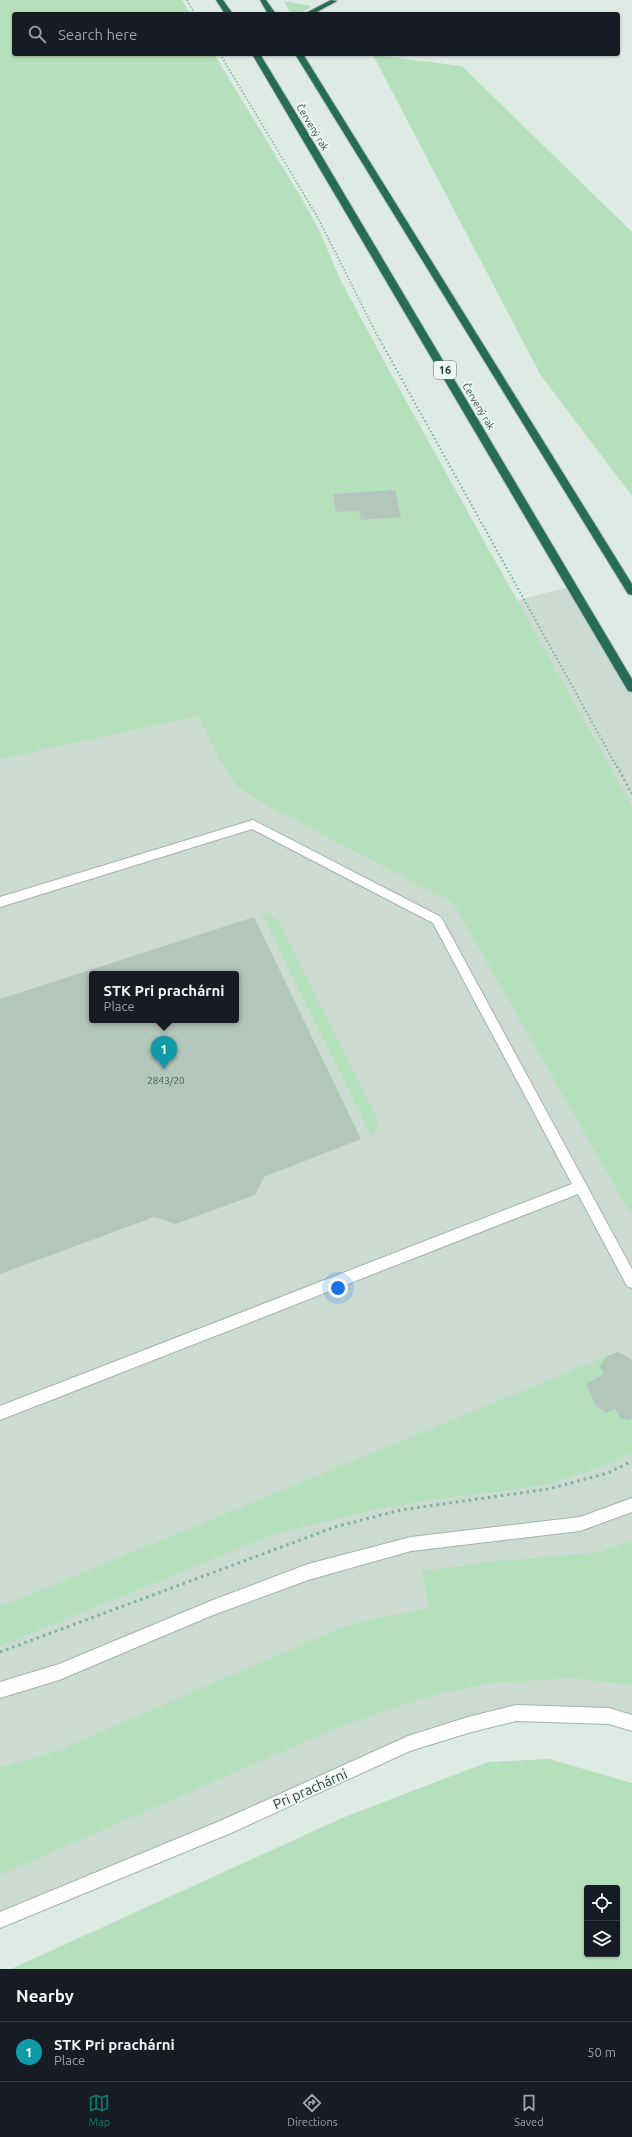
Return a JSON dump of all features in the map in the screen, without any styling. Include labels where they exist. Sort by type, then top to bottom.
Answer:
[{"type":"highway","points":[[219,0],[228,12]]},
{"type":"highway","points":[[263,0],[271,12]]},
{"type":"highway","points":[[322,0],[336,0]]},
{"type":"highway","points":[[312,12],[336,0]]},
{"type":"highway","name":"Červený rak","points":[[257,56],[632,688]]},
{"type":"highway","points":[[300,56],[632,592]]},
{"type":"street","points":[[0,902],[253,824],[437,920],[632,1282]]},
{"type":"street","points":[[0,1413],[580,1187]]},
{"type":"street","points":[[0,1690],[58,1672],[214,1608],[308,1572],[411,1544],[431,1543],[580,1524],[632,1505]]},
{"type":"street","name":"Pri prachárni","points":[[0,1920],[226,1827],[408,1744],[468,1725],[516,1713],[609,1716],[632,1723]]},
{"type":"path","points":[[186,0],[194,12]]},
{"type":"path","points":[[221,56],[318,218],[391,362],[632,794]]},
{"type":"shaded area","points":[[572,586],[632,688],[632,1723],[564,1714],[468,1725],[0,1916],[0,738]]},
{"type":"green space","points":[[0,0],[182,0],[189,12],[12,12],[12,56],[215,56],[302,199],[320,232],[340,279],[385,363],[632,807],[632,1216],[453,903],[276,811],[237,786],[221,762],[198,716],[0,759]]},
{"type":"green space","points":[[284,1],[312,6],[303,12],[290,12]]},
{"type":"green space","points":[[374,56],[462,66],[632,232],[632,496],[540,374]]},
{"type":"green space","points":[[268,913],[277,920],[283,930],[376,1116],[378,1130],[371,1136],[262,914]]},
{"type":"green space","points":[[607,1356],[601,1367],[604,1374],[586,1384],[596,1406],[606,1413],[615,1409],[628,1420],[632,1418],[632,1453],[602,1467],[544,1485],[423,1501],[374,1510],[277,1533],[0,1646],[0,1605],[14,1601]]},
{"type":"green space","points":[[632,1540],[632,1685],[573,1678],[488,1683],[419,1699],[337,1728],[0,1875],[0,1767],[54,1752],[338,1629],[364,1621],[429,1608],[422,1571],[487,1562],[599,1552]]},
{"type":"green space","points":[[549,1759],[632,1783],[632,1969],[11,1969],[342,1818],[488,1762]]},
{"type":"building","points":[[395,490],[401,517],[361,520],[359,511],[336,512],[333,494]]},
{"type":"building","points":[[254,917],[361,1139],[264,1177],[255,1195],[175,1224],[154,1217],[0,1274],[0,999]]},
{"type":"building","points":[[618,1352],[630,1358],[632,1362],[632,1418],[628,1420],[620,1418],[615,1409],[606,1413],[596,1406],[586,1384],[604,1374],[600,1367],[607,1356]]},
{"type":"place","name":"STK Pri prachárni","points":[[164,1069]]}]
